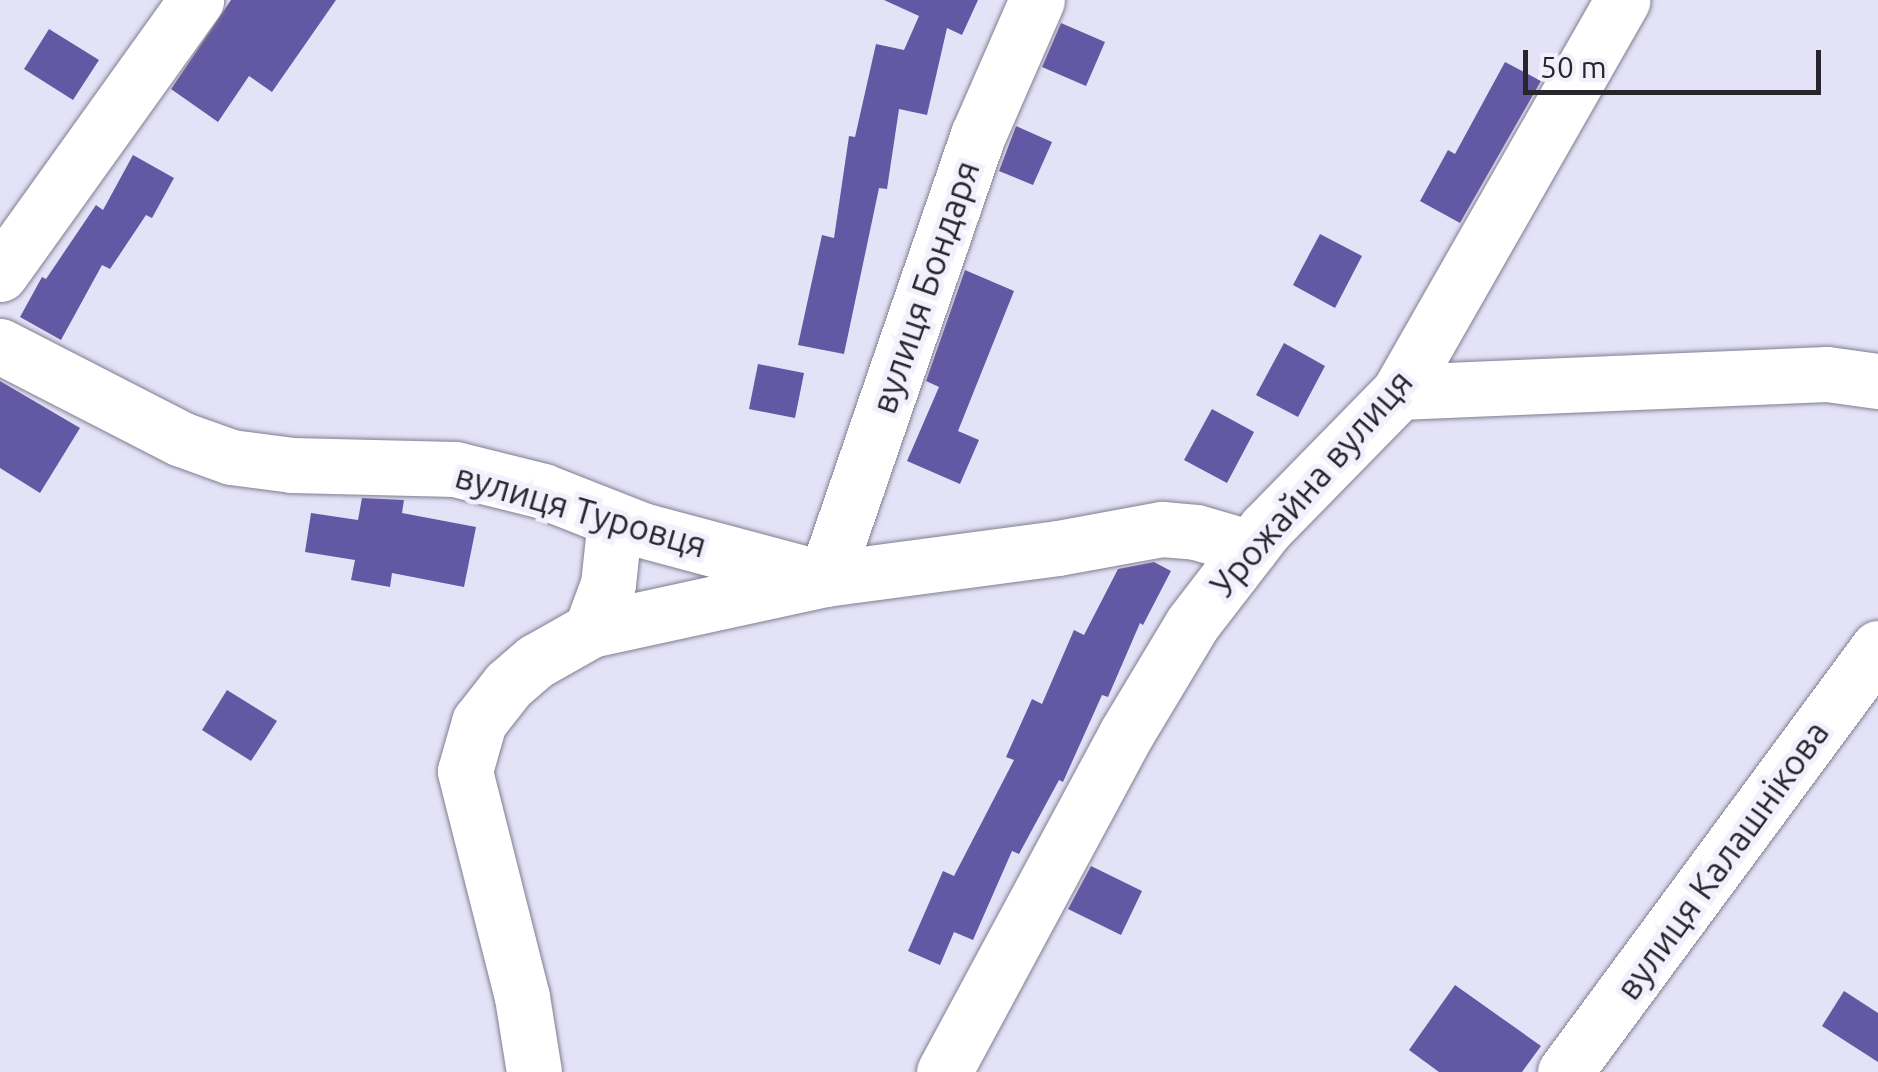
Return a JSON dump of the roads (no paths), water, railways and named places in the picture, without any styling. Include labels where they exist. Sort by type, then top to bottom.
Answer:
[{"type":"street","points":[[0,274],[196,0]]},
{"type":"street","name":"вулиця Бондаря","points":[[826,579],[978,135],[1037,0]]},
{"type":"street","name":"Урожайна вулиця","points":[[944,1072],[1126,734],[1192,624],[1251,548],[1399,392],[1623,0]]},
{"type":"street","name":"вулиця Туровця","points":[[0,346],[182,439],[231,458],[292,466],[455,468],[543,491],[616,520],[826,579]]},
{"type":"street","points":[[1399,392],[1828,374],[1878,380]]},
{"type":"street","points":[[590,630],[608,584],[616,520]]},
{"type":"street","points":[[534,1072],[514,963],[465,771],[478,722],[508,685],[536,661],[590,630],[826,579],[1162,529],[1196,532],[1251,548]]},
{"type":"street","name":"вулиця Калашнікова","points":[[1565,1072],[1878,648]]}]
